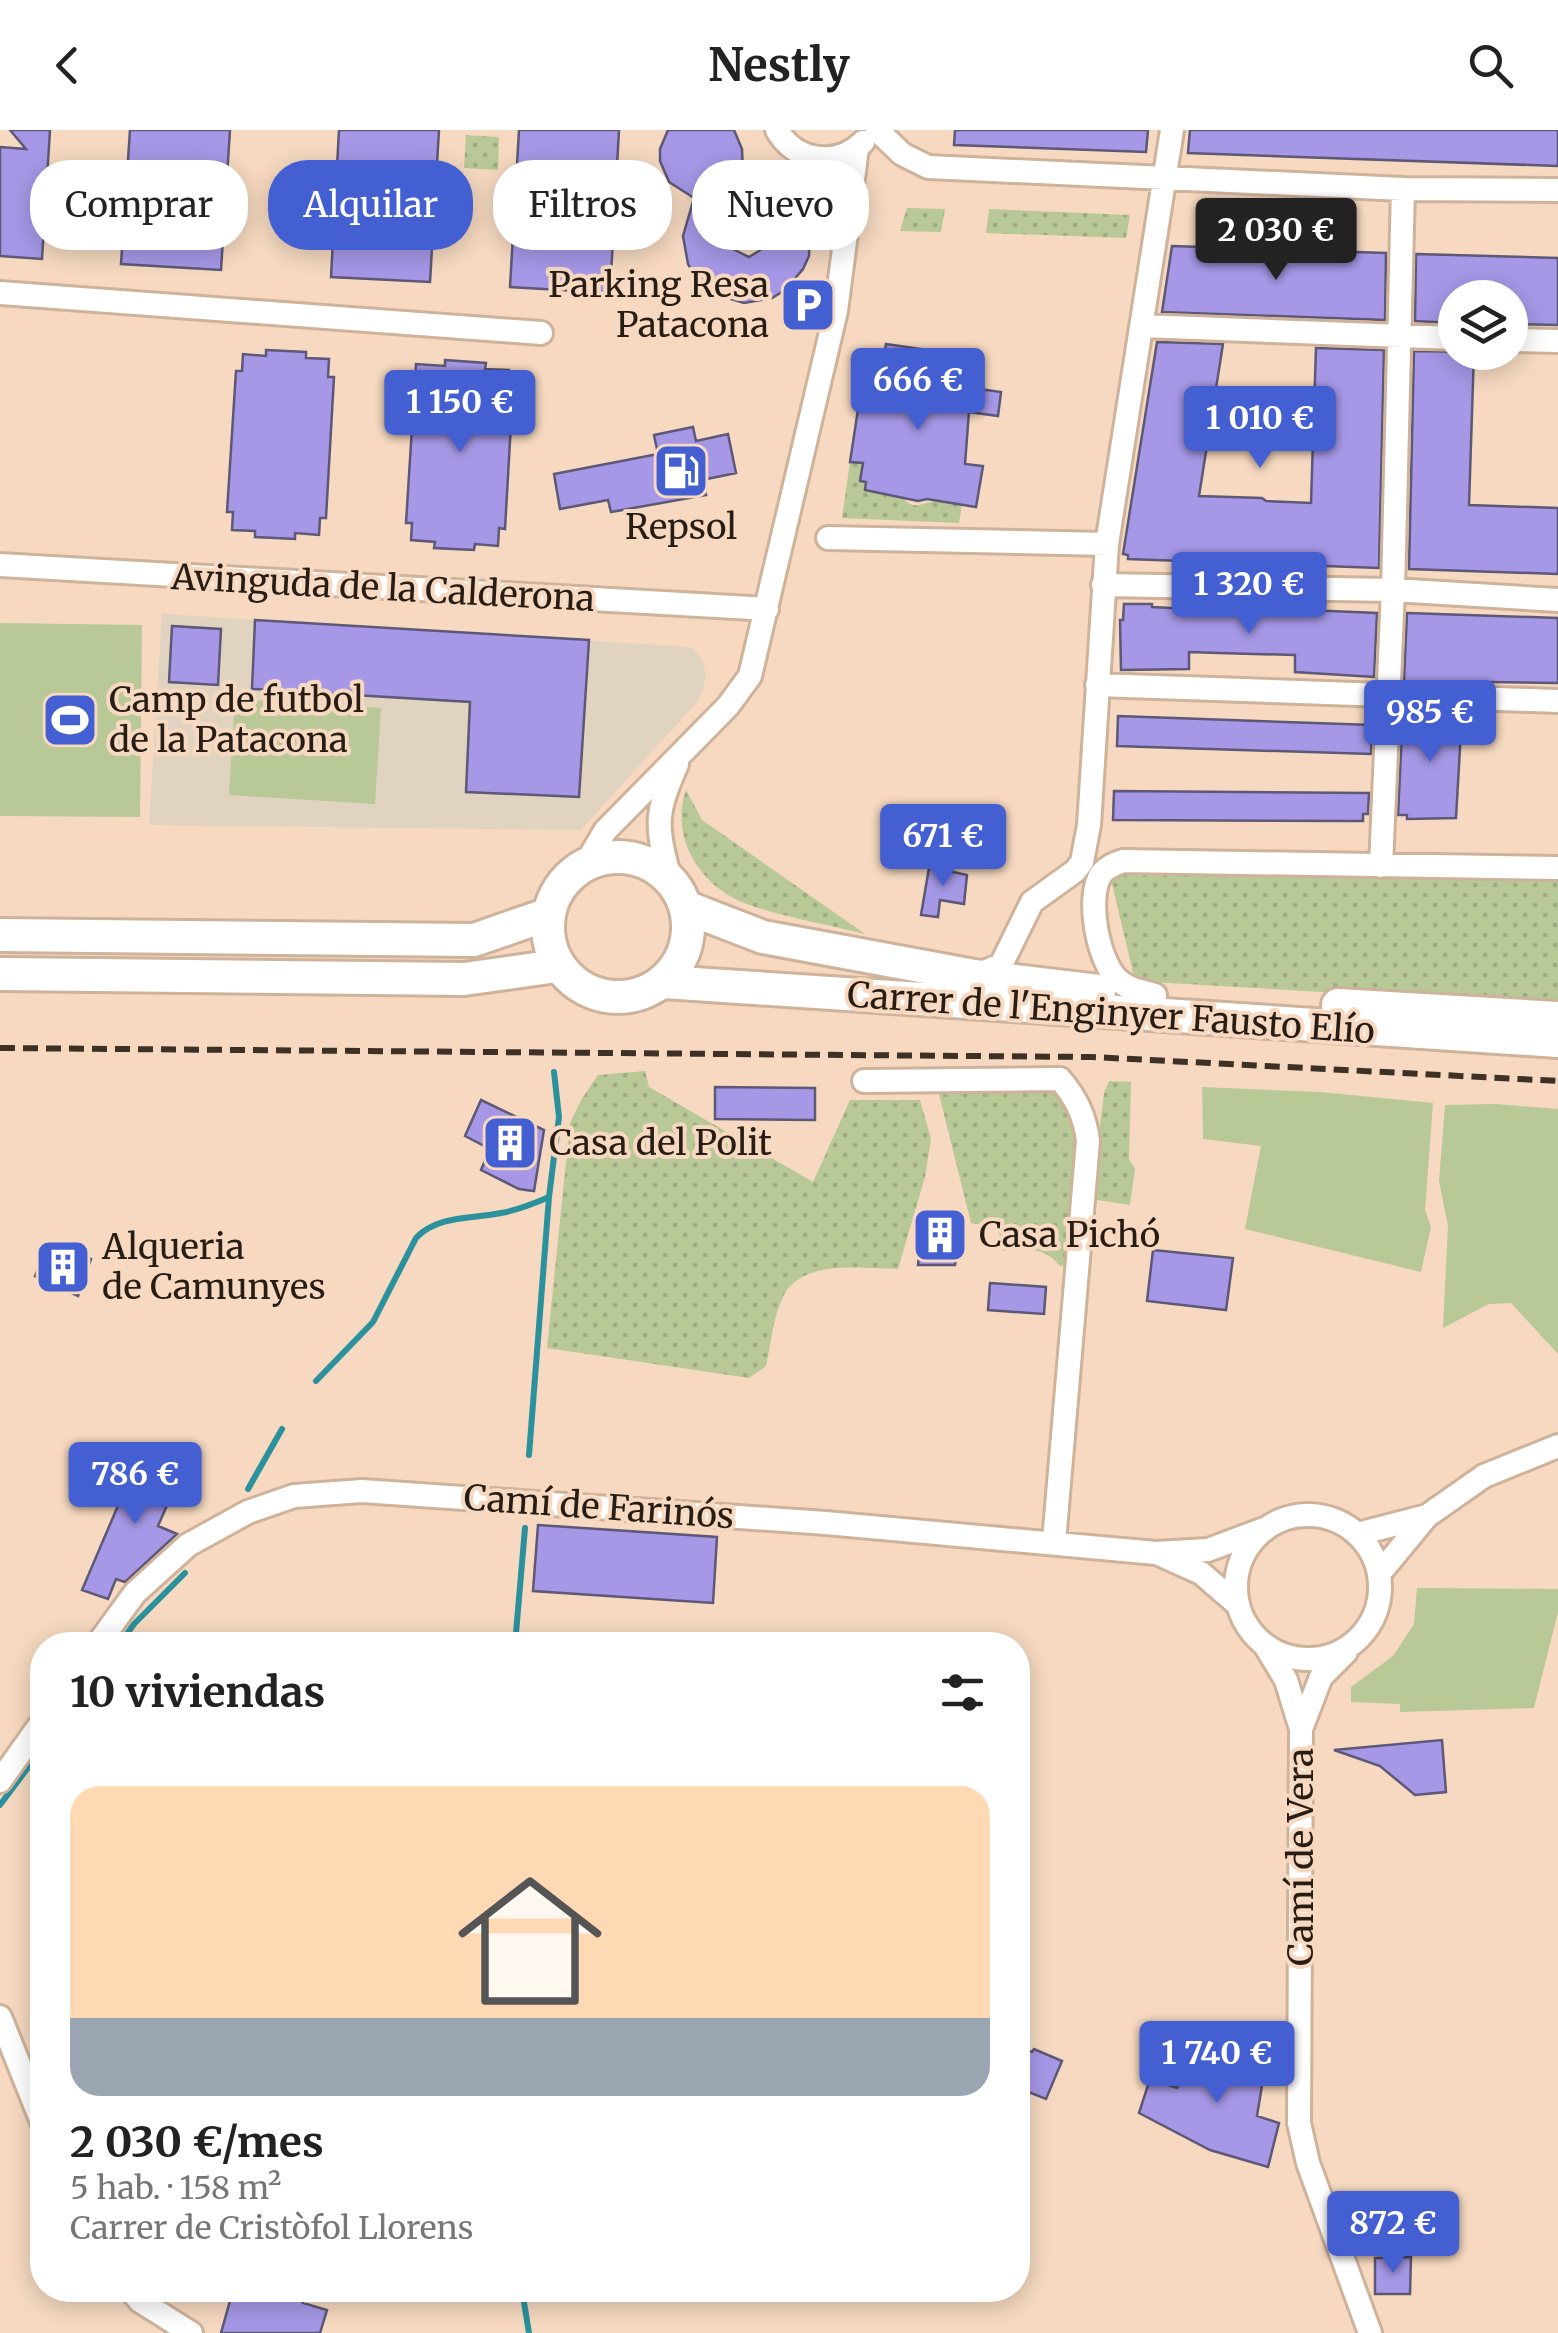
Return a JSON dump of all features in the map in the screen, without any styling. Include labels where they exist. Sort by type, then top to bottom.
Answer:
[{"type":"main road","points":[[624,858],[669,875],[688,908],[690,929],[687,949],[664,982],[643,992],[618,995],[575,981],[556,966],[545,933],[546,915],[557,889],[584,866],[624,858]]},
{"type":"main road","name":"Carrer de l'Enginyer Fausto Elío","points":[[688,908],[764,937],[974,976],[1062,988],[1558,1018]]},
{"type":"main road","points":[[0,935],[474,940],[546,915]]},
{"type":"main road","points":[[0,974],[464,979],[556,966]]},
{"type":"main road","name":"Carrer de l'Enginyer Fausto Elío","points":[[664,982],[1558,1041]]},
{"type":"street","points":[[777,130],[796,151],[812,158],[843,156],[868,136],[928,167],[1403,189],[1558,190]]},
{"type":"street","points":[[974,976],[1002,965],[1032,902],[1082,862],[1089,825],[1107,544],[1172,130]]},
{"type":"street","points":[[1381,866],[1393,590],[1403,189]]},
{"type":"street","points":[[584,866],[605,830],[728,706],[750,676],[836,310],[846,250]]},
{"type":"street","points":[[0,293],[542,333]]},
{"type":"street","points":[[1143,326],[1438,337]]},
{"type":"street","points":[[1528,340],[1558,341]]},
{"type":"street","points":[[828,538],[1107,544]]},
{"type":"street","name":"Avinguda de la Calderona","points":[[0,565],[766,609]]},
{"type":"street","points":[[1103,585],[1393,590],[1558,600]]},
{"type":"street","points":[[1097,685],[1558,701]]},
{"type":"street","points":[[669,875],[658,835],[660,802],[684,748]]},
{"type":"street","points":[[1089,825],[1100,851],[1123,861],[1558,868]]},
{"type":"street","name":"Carrer de l'Enginyer Fausto Elío","points":[[1123,861],[1110,866],[1096,883],[1094,904],[1102,953],[1118,980],[1131,989],[1155,995]]},
{"type":"street","points":[[864,1082],[1060,1079],[1085,1119],[1088,1141],[1054,1542]]},
{"type":"street","points":[[1380,1574],[1427,1516],[1484,1476],[1558,1446]]},
{"type":"street","name":"Camí de Farinós","points":[[106,1632],[135,1593],[188,1545],[248,1512],[294,1496],[362,1491],[1054,1542],[1156,1553],[1208,1550],[1264,1530]]},
{"type":"street","points":[[1322,1516],[1358,1534],[1372,1552],[1380,1574],[1376,1613],[1366,1630],[1333,1656],[1310,1660],[1287,1657],[1266,1647],[1243,1620],[1237,1604],[1240,1563],[1250,1544],[1264,1530],[1292,1517],[1322,1516]]},
{"type":"street","points":[[1358,1534],[1427,1516]]},
{"type":"street","name":"Camí de Farinós","points":[[1156,1553],[1201,1573],[1237,1604]]},
{"type":"street","name":"Camí de Vera","points":[[1353,1644],[1320,1676],[1302,1729],[1299,2123],[1308,2162],[1370,2333]]},
{"type":"street","name":"Camí de Vera","points":[[1266,1647],[1286,1680],[1302,1729]]},
{"type":"street","points":[[0,1781],[30,1739]]},
{"type":"street","points":[[0,2017],[30,2092]]},
{"type":"street","points":[[143,2302],[191,2333]]},
{"type":"shaded area","points":[[162,614],[677,646],[692,648],[702,660],[706,674],[696,703],[581,830],[149,825]]},
{"type":"green space","points":[[466,135],[499,137],[498,160],[493,160],[493,170],[473,169],[473,160],[464,160]]},
{"type":"green space","points":[[907,208],[945,209],[941,232],[900,231]]},
{"type":"green space","points":[[989,209],[1130,215],[1126,238],[986,233]]},
{"type":"green space","points":[[850,462],[868,464],[860,480],[866,481],[865,490],[901,496],[914,505],[940,501],[962,504],[959,523],[842,518]]},
{"type":"green space","name":"Camp de futbol de la Patacona","points":[[0,623],[142,625],[140,817],[0,816]]},
{"type":"green space","points":[[235,699],[381,708],[375,804],[229,795]]},
{"type":"green space","points":[[686,790],[702,820],[865,934],[759,908],[728,895],[714,884],[702,872],[685,842],[682,808]]},
{"type":"green space","points":[[1110,875],[1558,878],[1558,1006],[1135,981]]},
{"type":"green space","points":[[645,1071],[649,1087],[813,1182],[850,1100],[920,1100],[931,1139],[925,1177],[898,1269],[834,1268],[804,1276],[783,1297],[766,1366],[749,1378],[547,1348],[570,1123],[598,1075]]},
{"type":"green space","points":[[1109,1081],[1131,1082],[1129,1159],[1135,1169],[1130,1205],[1097,1200],[1092,1194],[1104,1093]]},
{"type":"green space","points":[[1202,1087],[1320,1092],[1433,1103],[1425,1210],[1431,1227],[1421,1272],[1245,1229],[1261,1146],[1203,1139]]},
{"type":"green space","points":[[1054,1088],[1070,1106],[1076,1121],[1079,1158],[1066,1265],[1060,1266],[1041,1252],[1003,1251],[998,1227],[971,1223],[939,1094],[941,1089]]},
{"type":"green space","points":[[1445,1105],[1558,1109],[1558,1354],[1511,1303],[1489,1304],[1443,1328],[1448,1226],[1439,1181]]},
{"type":"green space","points":[[1417,1588],[1558,1589],[1558,1612],[1534,1708],[1400,1712],[1400,1704],[1351,1702],[1351,1687],[1393,1656],[1414,1624]]},
{"type":"building","points":[[10,130],[50,130],[48,160],[30,160],[30,250],[43,250],[42,259],[0,256],[0,147],[26,149]]},
{"type":"building","points":[[130,130],[230,130],[228,160],[128,160]]},
{"type":"building","points":[[339,130],[439,130],[437,160],[337,160]]},
{"type":"building","points":[[519,130],[619,130],[617,160],[517,160]]},
{"type":"building","points":[[668,130],[734,130],[742,149],[742,160],[692,160],[692,197],[672,184],[672,160],[660,160]]},
{"type":"building","points":[[955,130],[1148,130],[1146,152],[954,145]]},
{"type":"building","points":[[1190,130],[1558,130],[1558,166],[1188,153]]},
{"type":"building","points":[[692,205],[692,250],[735,250],[749,257],[760,250],[809,250],[809,256],[785,290],[772,298],[744,303],[717,295],[695,276],[688,264],[683,236]]},
{"type":"building","points":[[1172,246],[1386,253],[1385,320],[1162,312]]},
{"type":"building","points":[[122,250],[222,250],[221,270],[121,264]]},
{"type":"building","points":[[332,250],[432,250],[430,282],[331,277]]},
{"type":"building","points":[[512,250],[612,250],[610,293],[510,287]]},
{"type":"building","points":[[1416,254],[1558,258],[1558,325],[1528,324],[1528,280],[1438,280],[1438,322],[1415,321]]},
{"type":"building","points":[[1157,342],[1223,344],[1199,496],[1311,503],[1316,348],[1384,350],[1379,568],[1128,559],[1123,554]]},
{"type":"building","points":[[886,344],[921,349],[917,380],[1001,392],[998,416],[969,412],[965,464],[983,466],[976,507],[865,490],[866,482],[860,481],[863,463],[850,462],[862,383],[874,384],[876,371],[882,372]]},
{"type":"building","points":[[266,350],[306,352],[306,358],[329,359],[328,377],[334,377],[326,518],[320,518],[319,535],[295,533],[295,539],[255,537],[255,531],[232,530],[233,512],[227,512],[236,371],[242,371],[243,354],[266,356]]},
{"type":"building","points":[[1414,351],[1438,351],[1438,370],[1473,370],[1469,505],[1558,508],[1558,574],[1409,569]]},
{"type":"building","points":[[445,360],[486,363],[485,369],[509,370],[508,387],[513,388],[505,529],[499,528],[498,546],[475,544],[474,550],[434,548],[435,542],[411,540],[412,523],[406,523],[416,364],[445,366]]},
{"type":"building","points":[[693,427],[696,441],[728,434],[736,473],[702,480],[706,495],[611,512],[608,500],[560,509],[554,474],[658,454],[654,435]]},
{"type":"building","points":[[1124,604],[1377,613],[1374,677],[1295,672],[1295,655],[1189,652],[1189,669],[1121,670],[1120,620]]},
{"type":"building","points":[[1407,613],[1558,618],[1558,683],[1404,681]]},
{"type":"building","points":[[255,620],[589,640],[579,797],[466,792],[470,702],[252,689]]},
{"type":"building","points":[[172,626],[221,629],[218,685],[169,682]]},
{"type":"building","points":[[1403,711],[1462,713],[1456,818],[1407,819],[1407,815],[1398,815]]},
{"type":"building","points":[[1118,716],[1372,725],[1371,754],[1117,746]]},
{"type":"building","points":[[1114,791],[1369,793],[1368,814],[1363,814],[1363,821],[1113,820]]},
{"type":"building","points":[[930,862],[945,864],[944,870],[967,875],[964,904],[940,900],[938,917],[921,915]]},
{"type":"building","points":[[715,1087],[815,1088],[815,1120],[715,1119]]},
{"type":"building","name":"Casa del Polit","points":[[481,1100],[544,1130],[534,1191],[519,1189],[481,1170],[490,1149],[465,1136]]},
{"type":"building","name":"Casa Pichó","points":[[923,1220],[960,1224],[955,1265],[918,1265]]},
{"type":"building","name":"Alqueria de Camunyes","points":[[48,1243],[91,1259],[78,1296],[35,1276]]},
{"type":"building","points":[[1153,1250],[1233,1258],[1226,1310],[1147,1301]]},
{"type":"building","points":[[990,1283],[1046,1287],[1044,1314],[988,1310]]},
{"type":"building","points":[[140,1454],[182,1471],[158,1526],[177,1534],[125,1582],[116,1579],[108,1599],[82,1590]]},
{"type":"building","points":[[538,1525],[717,1537],[713,1603],[533,1591]]},
{"type":"building","points":[[1442,1740],[1446,1792],[1415,1795],[1380,1766],[1334,1750]]},
{"type":"building","points":[[1034,2049],[1062,2061],[1046,2099],[1030,2093],[1030,2051]]},
{"type":"building","points":[[1229,2049],[1267,2055],[1257,2116],[1279,2123],[1268,2167],[1210,2150],[1139,2113],[1150,2079],[1177,2088],[1188,2053],[1227,2067]]},
{"type":"building","points":[[1411,2257],[1410,2294],[1375,2294],[1375,2258]]},
{"type":"building","points":[[230,2302],[303,2302],[327,2310],[320,2333],[221,2333]]},
{"type":"waterway","points":[[529,1455],[559,1117],[554,1072]]},
{"type":"waterway","points":[[316,1381],[373,1322],[416,1238],[424,1231],[444,1222],[513,1210],[549,1197]]},
{"type":"waterway","points":[[248,1489],[282,1429]]},
{"type":"waterway","points":[[516,1632],[525,1528]]},
{"type":"waterway","points":[[128,1632],[185,1573]]},
{"type":"waterway","points":[[0,1805],[30,1765]]},
{"type":"waterway","points":[[524,2302],[529,2333]]},
{"type":"railway","points":[[0,1048],[1092,1057],[1558,1081]]},
{"type":"place","name":"Parking Resa Patacona","points":[[808,305]]},
{"type":"place","name":"Repsol","points":[[681,471]]},
{"type":"place","name":"Camp de futbol de la Patacona","points":[[70,720]]},
{"type":"place","name":"Casa del Polit","points":[[510,1143]]},
{"type":"place","name":"Casa Pichó","points":[[940,1235]]},
{"type":"place","name":"Alqueria de Camunyes","points":[[63,1267]]}]
